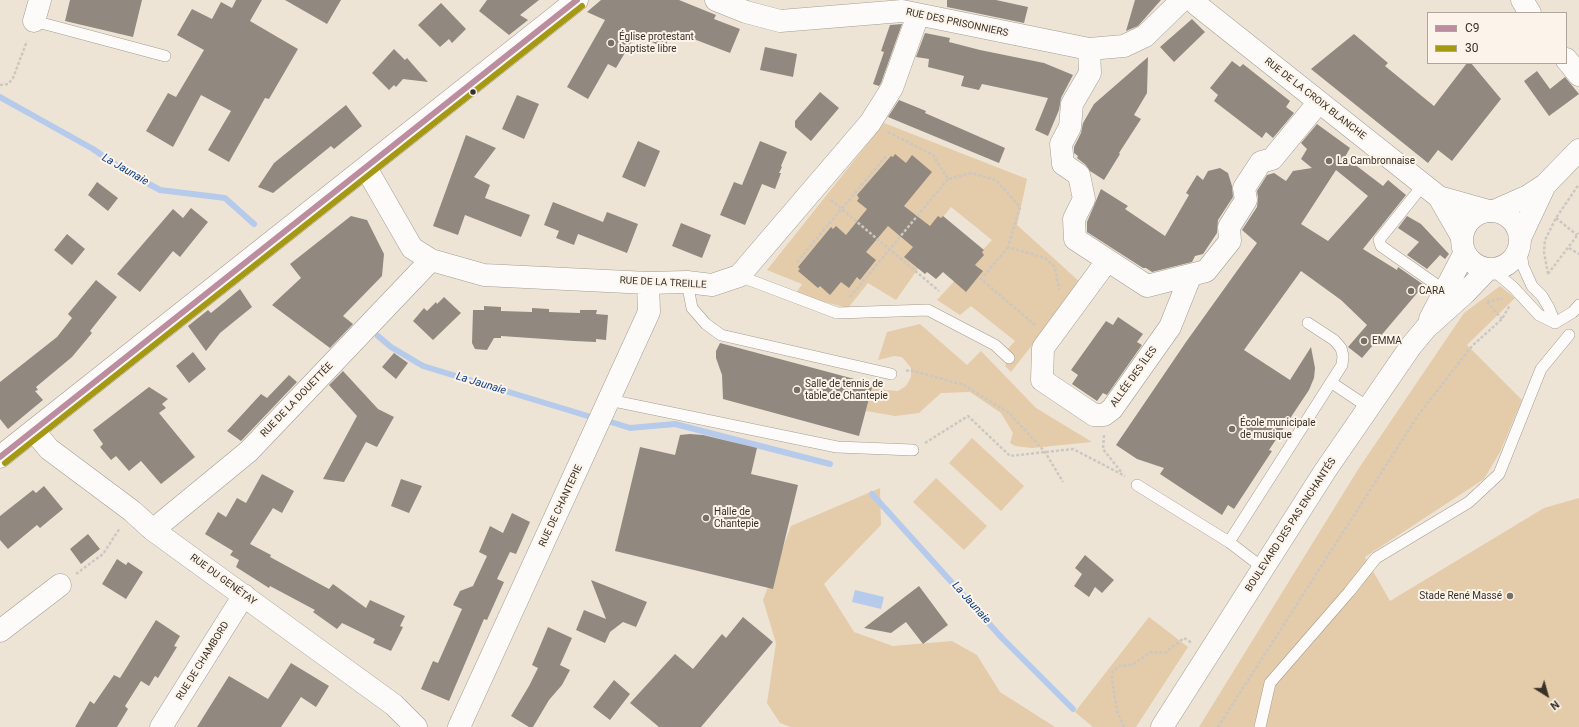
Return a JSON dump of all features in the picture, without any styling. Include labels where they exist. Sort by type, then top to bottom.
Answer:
[{"type":"street","points":[[34,22],[40,0]]},
{"type":"street","points":[[3,448],[34,430],[577,0]]},
{"type":"street","name":"RUE DES PRISONNIERS","points":[[716,0],[746,12],[780,21],[902,11],[1089,49],[1124,46],[1145,36],[1182,0]]},
{"type":"street","name":"RUE DE LA CROIX BLANCHE","points":[[1194,0],[1197,5],[1431,191],[1492,211]]},
{"type":"street","points":[[1522,0],[1529,12]]},
{"type":"street","points":[[739,276],[870,124],[892,88],[918,15]]},
{"type":"street","points":[[1089,49],[1090,73],[1072,104],[1070,127],[1061,144],[1063,164],[1078,175],[1084,199],[1074,220],[1075,239],[1147,286],[1190,277],[1206,271],[1230,241],[1229,227],[1246,200],[1244,188],[1261,162],[1272,159],[1318,102]]},
{"type":"street","points":[[1567,60],[1579,75]]},
{"type":"street","name":"BOULEVARD DES PAS ENCHANTÉS","points":[[1162,727],[1368,406],[1426,328],[1444,290],[1459,267],[1465,226],[1473,217],[1528,196],[1545,185],[1579,150]]},
{"type":"street","name":"RUE DE LA TREILLE","points":[[366,168],[412,248],[431,260],[484,275],[648,283],[687,282],[712,285],[739,276]]},
{"type":"street","name":"BOULEVARD DES PAS ENCHANTÉS","points":[[1426,328],[1490,270],[1509,264],[1516,255],[1520,241],[1545,185]]},
{"type":"street","name":"RUE DE LA CROIX BLANCHE","points":[[1431,191],[1463,245]]},
{"type":"street","points":[[1492,211],[1505,215],[1514,222],[1520,241]]},
{"type":"street","points":[[1463,245],[1476,266],[1490,270]]},
{"type":"street","name":"RUE DE LA DOUETTÉE","points":[[153,530],[249,451],[431,260]]},
{"type":"street","name":"ALLÉE DES ÎLES","points":[[1107,261],[1043,348],[1042,380],[1094,415],[1104,414],[1112,409],[1170,327],[1190,277]]},
{"type":"street","name":"RUE DE CHANTEPIE","points":[[459,727],[649,312],[648,283]]},
{"type":"street","name":"RUE DU GENÉTAY","points":[[34,430],[49,449],[132,511],[153,530],[394,705],[416,727]]},
{"type":"street","points":[[0,631],[60,585]]},
{"type":"street","name":"RUE DE CHAMBORD","points":[[161,727],[244,595]]},
{"type":"lane","points":[[34,22],[165,56]]},
{"type":"lane","points":[[1431,191],[1379,240],[1381,246],[1444,290]]},
{"type":"lane","points":[[1520,241],[1523,266],[1532,286],[1542,296],[1556,323]]},
{"type":"lane","points":[[1490,270],[1513,287],[1539,315],[1556,323]]},
{"type":"lane","points":[[739,276],[837,313],[928,310],[994,345],[1009,358]]},
{"type":"lane","points":[[687,282],[692,308],[706,324],[721,335],[891,374]]},
{"type":"lane","points":[[1556,323],[1573,312],[1579,304]]},
{"type":"lane","points":[[1229,542],[1342,366],[1343,356],[1341,348],[1334,340],[1308,323]]},
{"type":"lane","points":[[1260,727],[1270,683],[1349,592],[1376,558],[1469,502],[1499,474],[1541,369],[1569,335]]},
{"type":"lane","points":[[1332,383],[1368,406]]},
{"type":"lane","points":[[609,400],[837,447],[913,450]]},
{"type":"lane","points":[[1137,485],[1229,542],[1263,568]]},
{"type":"path","points":[[0,85],[8,84],[13,78],[34,22]]},
{"type":"path","points":[[870,124],[933,155],[948,179]]},
{"type":"path","points":[[797,262],[886,156]]},
{"type":"path","points":[[837,313],[948,179],[971,173],[996,180],[1020,207],[1008,248],[981,278],[1036,326]]},
{"type":"path","points":[[1556,218],[1578,234],[1548,274],[1544,252],[1545,240],[1556,218],[1579,184]]},
{"type":"path","points":[[815,187],[939,291]]},
{"type":"path","points":[[1008,248],[1045,258],[1055,267],[1059,290],[1057,297]]},
{"type":"path","points":[[1569,248],[1579,254]]},
{"type":"path","points":[[1218,727],[1419,414],[1472,346],[1502,319],[1514,300]]},
{"type":"path","points":[[1031,331],[1040,320]]},
{"type":"path","points":[[891,374],[910,370],[964,385],[1009,414],[1045,452],[1064,482]]},
{"type":"path","points":[[1104,414],[1104,449],[1122,474]]},
{"type":"path","points":[[913,450],[968,416],[1010,456],[1073,449],[1122,474],[1137,485]]},
{"type":"path","points":[[60,585],[103,554],[132,511]]},
{"type":"path","points":[[1124,727],[1117,711],[1112,679],[1113,671],[1120,666],[1132,665],[1151,652],[1165,653],[1184,638],[1196,646]]},
{"type":"shaded area","points":[[884,123],[1027,179],[1017,225],[1081,283],[1011,372],[1005,366],[1011,357],[1006,351],[1015,341],[971,306],[960,315],[937,300],[992,240],[951,207],[910,258],[920,266],[896,300],[868,283],[848,308],[801,296],[797,292],[802,284],[767,270]]},
{"type":"shaded area","points":[[1500,286],[1515,298],[1467,345],[1522,400],[1500,452],[1484,479],[1365,557],[1390,601],[1544,508],[1579,498],[1579,727],[1199,727],[1359,468],[1464,313]]},
{"type":"shaded area","points":[[920,324],[967,365],[981,351],[1036,408],[1092,442],[1032,448],[1015,446],[1010,443],[1013,433],[1001,413],[970,392],[941,393],[919,413],[895,416],[866,411],[874,380],[879,387],[886,390],[898,391],[906,386],[911,377],[911,368],[902,357],[894,356],[878,360],[887,332]]},
{"type":"shaded area","points":[[972,438],[1024,486],[1001,511],[949,463]]},
{"type":"shaded area","points":[[936,478],[987,526],[964,550],[913,502]]},
{"type":"shaded area","points":[[880,488],[881,525],[824,584],[854,632],[893,646],[952,641],[977,655],[1000,692],[1055,727],[791,727],[780,723],[767,703],[776,643],[763,600],[791,526]]},
{"type":"shaded area","points":[[1149,617],[1188,647],[1136,727],[1093,727],[1075,712]]},
{"type":"water","points":[[855,590],[884,597],[881,609],[852,602]]},
{"type":"building","points":[[70,0],[142,0],[133,37],[65,21]]},
{"type":"building","points":[[236,0],[262,0],[250,21],[298,49],[269,99],[265,98],[229,162],[208,150],[231,111],[201,95],[173,147],[146,131],[168,93],[176,97],[204,50],[177,35],[192,9],[212,19],[221,2],[232,8]]},
{"type":"building","points":[[285,0],[341,0],[327,24]]},
{"type":"building","points":[[487,0],[539,0],[520,15],[528,20],[509,35],[479,11]]},
{"type":"building","points":[[601,0],[679,0],[716,15],[714,19],[740,29],[730,53],[673,31],[664,48],[636,34],[616,68],[608,64],[588,99],[567,87],[605,20],[587,12]]},
{"type":"building","points":[[947,0],[996,0],[1028,7],[1024,23],[947,7]]},
{"type":"building","points":[[1135,0],[1161,0],[1138,26],[1126,31]]},
{"type":"building","points":[[441,3],[466,29],[452,43],[449,39],[440,47],[418,25]]},
{"type":"building","points":[[1192,19],[1205,32],[1174,62],[1160,47]]},
{"type":"building","points":[[902,24],[881,83],[879,86],[873,84],[884,52],[881,51],[890,25]]},
{"type":"building","points":[[925,33],[950,38],[949,42],[980,50],[1044,63],[1073,75],[1061,98],[1059,110],[1048,136],[1035,130],[1048,98],[982,84],[979,90],[961,86],[964,76],[928,67],[929,59],[916,57]]},
{"type":"building","points":[[1354,34],[1388,63],[1385,66],[1434,106],[1466,64],[1472,64],[1501,99],[1452,161],[1438,150],[1428,163],[1311,69]]},
{"type":"building","points":[[765,47],[797,54],[793,77],[760,70]]},
{"type":"building","points":[[394,49],[405,60],[407,58],[428,82],[403,79],[396,87],[394,85],[389,90],[372,73]]},
{"type":"building","points":[[1148,57],[1147,93],[1134,115],[1141,119],[1104,180],[1090,171],[1086,165],[1077,158],[1078,156],[1074,153],[1074,147],[1081,133],[1083,123],[1094,104]]},
{"type":"building","points":[[1232,61],[1240,67],[1243,64],[1290,101],[1286,107],[1294,113],[1273,138],[1266,132],[1262,138],[1214,101],[1218,95],[1210,88]]},
{"type":"building","points":[[1537,71],[1550,89],[1565,77],[1579,94],[1549,116],[1524,81]]},
{"type":"building","points":[[820,92],[839,108],[811,141],[795,127],[795,121]]},
{"type":"building","points":[[517,95],[539,104],[524,139],[502,129]]},
{"type":"building","points":[[899,100],[1005,148],[999,163],[888,117]]},
{"type":"building","points":[[346,105],[362,126],[334,149],[331,146],[273,193],[258,187],[274,163]]},
{"type":"building","points":[[1317,124],[1350,148],[1345,157],[1383,186],[1388,180],[1406,195],[1363,249],[1397,270],[1398,267],[1424,285],[1362,358],[1348,347],[1367,325],[1341,300],[1301,271],[1244,350],[1290,380],[1311,347],[1315,368],[1314,378],[1309,390],[1269,450],[1272,451],[1234,509],[1228,505],[1222,515],[1160,474],[1164,468],[1137,459],[1116,445],[1186,342],[1257,243],[1242,230],[1257,207],[1257,191],[1267,175],[1274,173],[1286,181],[1293,171],[1312,168],[1301,159],[1307,149],[1301,143]],"holes":[[[1336,170],[1368,196],[1328,241],[1301,224]]]},
{"type":"building","points":[[466,135],[496,148],[474,177],[490,185],[485,198],[530,215],[521,237],[465,215],[458,235],[433,226]]},
{"type":"building","points":[[638,141],[660,151],[645,187],[622,177]]},
{"type":"building","points":[[760,141],[787,152],[781,166],[782,167],[779,173],[781,173],[775,189],[762,184],[745,225],[720,215],[734,182],[742,185]]},
{"type":"building","points":[[895,154],[906,163],[912,155],[932,172],[904,206],[930,226],[938,216],[941,218],[943,216],[984,250],[982,252],[984,255],[975,265],[983,271],[966,292],[943,272],[936,279],[927,272],[925,274],[904,257],[913,247],[888,226],[866,252],[876,260],[860,280],[857,277],[849,288],[841,282],[830,295],[820,286],[818,288],[798,271],[800,269],[798,267],[831,227],[833,229],[836,226],[846,235],[867,209],[857,201],[859,198],[857,195],[891,156],[893,157]]},
{"type":"building","points":[[1220,168],[1228,173],[1232,186],[1233,197],[1218,220],[1217,233],[1203,254],[1195,256],[1192,262],[1152,272],[1146,268],[1143,268],[1087,232],[1087,222],[1101,189],[1128,206],[1125,209],[1165,236],[1189,195],[1186,193],[1197,175],[1203,180],[1208,171]]},
{"type":"building","points":[[97,182],[118,198],[108,211],[88,195]]},
{"type":"building","points":[[553,202],[603,222],[607,212],[638,224],[627,253],[578,234],[574,245],[556,238],[559,231],[544,225]]},
{"type":"building","points":[[191,208],[208,222],[180,257],[173,251],[140,292],[117,274],[173,209],[183,218]]},
{"type":"building","points":[[351,216],[367,220],[384,254],[382,276],[343,316],[353,324],[330,348],[272,305],[301,278],[290,264]]},
{"type":"building","points":[[1407,216],[1421,224],[1449,254],[1445,259],[1440,255],[1427,269],[1407,255],[1419,242],[1398,228]]},
{"type":"building","points":[[681,223],[711,235],[702,258],[672,246]]},
{"type":"building","points":[[67,234],[85,249],[72,265],[54,250]]},
{"type":"building","points":[[96,280],[117,297],[90,331],[92,333],[72,357],[36,387],[38,390],[35,391],[43,400],[8,429],[0,419],[0,382],[57,337],[72,318],[68,314]]},
{"type":"building","points":[[240,289],[252,307],[220,333],[206,351],[188,326],[208,310],[211,313]]},
{"type":"building","points":[[444,297],[461,313],[433,340],[413,321],[424,308],[427,311],[436,302],[437,304]]},
{"type":"building","points":[[484,306],[501,307],[501,311],[532,312],[532,308],[549,309],[549,312],[580,313],[580,310],[597,310],[596,314],[608,315],[606,340],[596,339],[596,342],[501,336],[501,338],[494,338],[487,350],[475,349],[472,343],[473,310],[484,310]]},
{"type":"building","points":[[1118,317],[1143,334],[1137,342],[1142,345],[1107,395],[1103,393],[1097,401],[1072,384],[1078,375],[1071,370],[1106,321],[1113,325]]},
{"type":"building","name":"Salle de tennis de table de Chantepie","points":[[720,343],[873,384],[859,436],[723,399],[722,375],[716,358],[716,351]]},
{"type":"building","points":[[193,352],[206,369],[189,383],[176,366]]},
{"type":"building","points":[[394,353],[408,363],[396,379],[382,367]]},
{"type":"building","points":[[343,371],[378,409],[394,417],[377,447],[366,442],[344,482],[323,479],[357,416],[329,385]]},
{"type":"building","points":[[289,375],[297,382],[241,441],[227,431],[261,394],[267,398]]},
{"type":"building","points":[[149,387],[168,399],[162,404],[166,408],[159,413],[195,457],[161,484],[141,461],[129,471],[116,456],[111,460],[100,447],[103,444],[93,430]]},
{"type":"building","name":"Halle de Chantepie","points":[[680,435],[703,435],[757,448],[751,474],[798,485],[773,589],[615,551],[640,447],[675,455]]},
{"type":"building","points":[[262,474],[294,491],[282,513],[273,508],[250,544],[271,555],[270,557],[329,589],[333,584],[366,608],[370,600],[405,616],[400,626],[403,627],[391,651],[373,643],[375,639],[342,623],[337,629],[313,612],[315,610],[270,586],[269,588],[236,567],[239,560],[230,555],[233,551],[205,534],[218,512],[226,517],[237,498],[246,503]]},
{"type":"building","points":[[401,479],[422,486],[409,513],[391,506]]},
{"type":"building","points":[[44,486],[63,509],[40,528],[37,525],[8,549],[0,540],[0,516],[33,490],[36,493]]},
{"type":"building","points":[[512,513],[530,522],[516,554],[510,552],[497,579],[504,582],[487,620],[484,619],[449,701],[421,689],[433,661],[438,663],[462,609],[453,605],[460,591],[473,586],[487,556],[479,552],[490,526],[503,533]]},
{"type":"building","points":[[88,534],[100,549],[81,564],[70,549]]},
{"type":"building","points":[[1085,555],[1114,580],[1102,593],[1095,587],[1089,597],[1074,586],[1082,574],[1075,568]]},
{"type":"building","points":[[117,559],[126,565],[128,562],[143,572],[126,599],[102,584]]},
{"type":"building","points":[[591,580],[647,602],[636,627],[623,622],[610,632],[605,643],[576,630],[584,610],[606,619]]},
{"type":"building","points":[[919,586],[948,625],[923,644],[906,622],[891,633],[864,628]]},
{"type":"building","points":[[743,617],[773,642],[701,727],[659,727],[630,703],[675,654],[693,669],[722,634],[726,638]]},
{"type":"building","points":[[156,620],[180,636],[174,646],[177,647],[158,678],[155,676],[149,686],[141,681],[125,706],[128,709],[117,727],[75,727],[90,701],[94,704],[114,675],[120,678]]},
{"type":"building","points":[[548,627],[572,638],[560,665],[570,670],[562,685],[549,700],[533,727],[529,727],[511,716],[538,668],[532,665]]},
{"type":"building","points":[[291,663],[329,686],[316,707],[301,697],[281,727],[197,727],[229,676],[268,699]]},
{"type":"building","points":[[614,680],[630,694],[610,720],[593,707]]},
{"type":"waterway","name":"La Jaunaie","points":[[0,97],[93,149],[123,170],[160,190],[225,198],[254,224]]},
{"type":"waterway","name":"La Jaunaie","points":[[378,336],[391,347],[423,366],[591,417]]},
{"type":"waterway","name":"La Jaunaie","points":[[611,422],[630,428],[675,424],[830,464]]},
{"type":"waterway","name":"La Jaunaie","points":[[872,494],[1002,638],[1073,709]]},
{"type":"transit line","name":"C9","points":[[0,457],[577,0]]},
{"type":"transit line","name":"30","points":[[5,463],[582,6]]},
{"type":"place","name":"Église protestant baptiste libre","points":[[611,43]]},
{"type":"place","name":"La Cambronnaise","points":[[1329,161]]},
{"type":"place","name":"CARA","points":[[1411,291]]},
{"type":"place","name":"EMMA","points":[[1364,341]]},
{"type":"place","name":"Salle de tennis de table de Chantepie","points":[[797,390]]},
{"type":"place","name":"École municipale de musique","points":[[1232,429]]},
{"type":"place","name":"Halle de Chantepie","points":[[706,518]]},
{"type":"place","name":"Stade René Massé","points":[[1510,596]]}]
